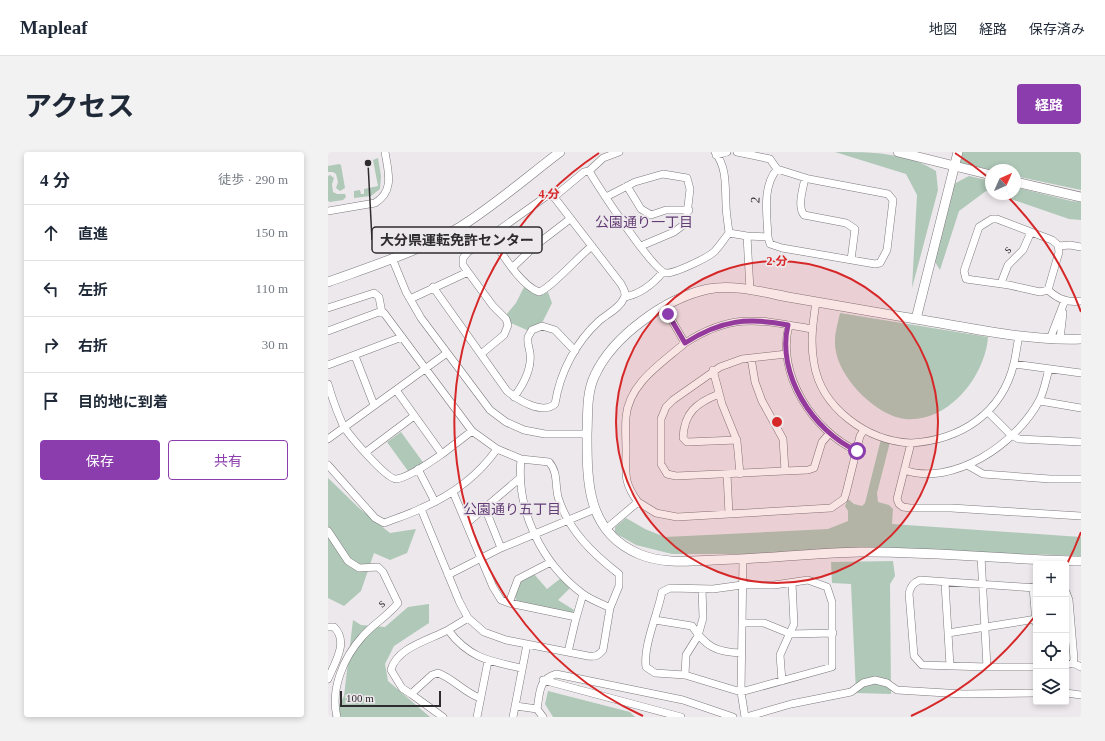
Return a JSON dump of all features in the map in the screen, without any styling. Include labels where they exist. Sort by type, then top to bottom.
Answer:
[{"type":"street","points":[[328,211],[375,203],[382,198],[387,190],[390,179],[385,152]]},
{"type":"street","points":[[328,282],[440,238],[461,226],[560,152]]},
{"type":"street","points":[[554,197],[584,172],[589,171],[603,158],[619,152]]},
{"type":"street","points":[[716,153],[727,152]]},
{"type":"street","points":[[729,233],[747,236],[768,236],[770,244],[782,248],[875,264],[880,263],[887,250],[893,200],[888,194],[805,178],[777,169],[770,159],[737,152]]},
{"type":"street","points":[[898,152],[985,174]]},
{"type":"street","points":[[916,319],[958,152]]},
{"type":"street","points":[[589,171],[660,271],[667,273],[702,259],[714,252],[729,233],[726,205],[726,182],[722,161],[716,153]]},
{"type":"street","name":"2","points":[[768,236],[766,202],[770,178],[777,169]]},
{"type":"street","points":[[606,197],[635,182],[663,174],[688,178],[690,189],[689,210],[686,223],[674,232],[641,246]]},
{"type":"street","points":[[805,178],[801,211],[804,215],[846,223],[855,229],[851,260]]},
{"type":"street","points":[[1021,183],[1081,197]]},
{"type":"street","points":[[627,186],[641,209],[651,215],[666,210],[689,210]]},
{"type":"street","points":[[433,288],[507,391],[514,397],[535,406],[551,407],[555,404],[564,369],[575,351],[592,327],[620,304],[625,297],[625,291],[554,197],[548,195],[543,196],[468,252],[463,258],[463,265],[493,306],[506,319],[508,325],[504,335],[481,354]]},
{"type":"street","points":[[513,268],[536,245],[570,219]]},
{"type":"street","points":[[1048,290],[1059,252],[1058,246],[1052,240],[994,219],[986,221],[979,227],[964,271],[964,276],[968,280],[1001,283],[1040,292],[1048,290],[1065,300],[1081,301]]},
{"type":"street","name":"s","points":[[1001,283],[1008,265],[1022,250],[1031,232]]},
{"type":"street","points":[[490,236],[513,268],[532,289],[539,292],[546,290],[592,246]]},
{"type":"street","points":[[747,236],[750,290]]},
{"type":"street","points":[[1058,246],[1070,245],[1081,247]]},
{"type":"street","points":[[392,258],[410,300],[421,318],[486,405],[506,422],[517,428],[539,433],[587,434]]},
{"type":"street","points":[[410,300],[468,272]]},
{"type":"street","points":[[625,297],[633,296],[646,288],[663,272]]},
{"type":"street","points":[[1081,339],[1050,339],[1019,336],[750,290],[710,289],[681,297],[664,307],[646,319],[609,351],[594,376],[589,398],[587,434],[587,477],[595,509],[606,529],[623,545],[640,554],[659,559],[686,561],[862,552],[924,553],[1081,561]]},
{"type":"street","points":[[328,308],[374,293],[379,297],[382,313],[390,319],[425,369],[472,431],[497,449],[521,459],[549,462],[555,468],[558,497],[568,520],[582,541],[603,562],[620,574],[618,586],[610,608],[600,654],[596,657],[588,656],[496,637],[484,632],[468,618],[448,575],[421,509]]},
{"type":"street","points":[[1050,339],[1065,300]]},
{"type":"street","points":[[1060,339],[1065,300]]},
{"type":"street","points":[[816,302],[812,329],[814,365],[822,386],[839,409],[864,430],[885,439],[911,443],[943,439],[963,431],[979,421],[994,406],[1004,388],[1014,364],[1019,336]]},
{"type":"street","points":[[664,307],[685,343]]},
{"type":"street","points":[[328,331],[374,314],[382,313]]},
{"type":"street","points":[[812,329],[747,320],[723,324],[685,343],[648,375],[636,388],[629,402],[626,416],[626,476],[628,489],[638,502],[656,514],[666,516],[832,508],[844,500],[860,436],[864,430]]},
{"type":"street","points":[[788,325],[787,354],[791,374],[801,396],[813,415],[829,434],[857,451]]},
{"type":"street","points":[[514,397],[523,384],[529,368],[530,353],[528,337],[532,330],[542,326],[555,330],[575,351]]},
{"type":"street","points":[[328,365],[402,337]]},
{"type":"street","points":[[328,439],[344,426],[448,353]]},
{"type":"street","points":[[787,354],[734,361],[713,370],[673,400],[664,410],[661,419],[661,464],[663,470],[672,476],[808,470],[814,468],[822,442],[829,434]]},
{"type":"street","points":[[355,356],[374,405]]},
{"type":"street","points":[[751,358],[755,382],[762,401],[783,439],[785,472]]},
{"type":"street","points":[[1014,364],[1081,373]]},
{"type":"street","points":[[904,470],[910,472],[944,473],[969,466],[1011,435],[1025,422],[1040,401],[1049,369]]},
{"type":"street","points":[[713,370],[719,394],[737,440],[740,474]]},
{"type":"street","points":[[328,384],[332,400],[344,426],[390,478],[396,479],[418,469],[442,454],[472,431]]},
{"type":"street","points":[[396,390],[442,454]]},
{"type":"street","points":[[719,394],[711,397],[688,413],[684,424],[683,438],[687,442],[737,440]]},
{"type":"street","points":[[1040,401],[1081,408]]},
{"type":"street","points":[[988,412],[1011,435],[1026,440],[1081,442]]},
{"type":"street","points":[[366,452],[414,416]]},
{"type":"street","points":[[911,443],[897,499],[899,504],[903,507],[1081,516]]},
{"type":"street","points":[[328,465],[379,521],[384,523],[421,509],[453,492],[477,474],[497,449]]},
{"type":"street","points":[[521,459],[520,478],[526,514],[534,535],[562,574],[583,594],[610,608]]},
{"type":"street","points":[[969,466],[983,474],[1050,479],[1081,479]]},
{"type":"street","points":[[418,469],[434,502]]},
{"type":"street","points":[[727,474],[729,514]]},
{"type":"street","points":[[467,523],[520,478]]},
{"type":"street","points":[[453,492],[467,523],[480,559],[501,600],[576,617]]},
{"type":"street","points":[[606,529],[638,502]]},
{"type":"street","points":[[485,508],[501,548]]},
{"type":"street","points":[[448,575],[501,548],[595,509]]},
{"type":"street","name":"s","points":[[328,531],[348,562],[359,568],[378,567],[383,572],[398,603],[362,637],[346,660],[336,688],[337,717]]},
{"type":"street","points":[[980,556],[987,667]]},
{"type":"street","points":[[743,559],[741,692],[745,717],[791,704],[851,692],[863,683],[875,680],[887,683],[897,690],[963,694],[1033,693]]},
{"type":"street","points":[[510,603],[518,578],[552,562]]},
{"type":"street","points":[[808,580],[827,587],[832,602],[832,667],[741,692],[685,675],[655,673],[646,667],[649,642],[662,592],[670,588],[702,589],[742,585],[774,585],[792,583],[808,580]]},
{"type":"street","points":[[1033,588],[945,583],[920,580],[915,582],[909,593],[914,656],[922,664],[987,667],[1033,666]]},
{"type":"street","points":[[782,681],[780,655],[794,624],[792,583]]},
{"type":"street","points":[[945,583],[950,666]]},
{"type":"street","points":[[685,675],[686,655],[698,636],[703,618],[702,589]]},
{"type":"street","points":[[568,652],[583,594]]},
{"type":"street","points":[[1067,597],[1074,659],[1070,664],[1081,667]]},
{"type":"street","points":[[443,717],[402,688],[391,670],[393,662],[403,652],[448,630],[468,618]]},
{"type":"street","points":[[948,633],[1033,619]]},
{"type":"street","points":[[655,620],[692,626],[698,636],[710,647],[726,653],[741,653]]},
{"type":"street","points":[[743,623],[764,623],[789,633],[833,633]]},
{"type":"street","points":[[328,627],[334,627],[340,634],[342,644],[328,679]]},
{"type":"street","points":[[448,630],[467,650],[488,661],[521,668]]},
{"type":"street","points":[[513,717],[521,668],[527,644]]},
{"type":"street","points":[[477,717],[488,661]]},
{"type":"street","points":[[411,694],[432,675],[438,673],[474,696],[480,698]]},
{"type":"street","points":[[543,717],[537,709],[540,686],[543,680],[556,674],[683,700],[733,717]]},
{"type":"street","points":[[543,680],[681,717]]},
{"type":"street","points":[[1069,693],[1081,695]]},
{"type":"street","points":[[516,706],[537,709]]},
{"type":"green space","points":[[835,152],[887,154],[913,160],[936,171],[938,190],[912,288],[917,195],[906,174]]},
{"type":"green space","points":[[963,152],[1081,152],[1081,190],[1021,177],[1021,164],[985,164],[985,169],[960,163]]},
{"type":"green space","points":[[378,158],[381,176],[380,189],[371,196],[354,198],[354,191],[360,190],[361,194],[364,194],[364,189],[378,186],[373,160]]},
{"type":"green space","points":[[341,165],[345,188],[340,191],[336,188],[338,182],[336,174],[333,172],[328,172],[328,166]]},
{"type":"green space","points":[[330,175],[334,178],[332,184],[333,192],[337,194],[345,194],[346,197],[343,200],[328,201],[328,176]]},
{"type":"green space","points":[[969,176],[985,180],[985,192],[959,211],[940,270],[935,262],[952,185]]},
{"type":"green space","points":[[1021,188],[1071,201],[1081,202],[1081,220],[1069,219],[1014,200],[1021,200]]},
{"type":"green space","points":[[525,285],[534,292],[542,295],[548,292],[552,303],[542,323],[529,331],[511,323],[506,315],[516,303]]},
{"type":"green space","points":[[840,313],[988,337],[985,352],[980,367],[972,382],[962,394],[949,405],[936,414],[921,418],[905,419],[883,411],[872,404],[853,385],[845,374],[839,363],[835,347]]},
{"type":"green space","points":[[401,432],[425,465],[408,471],[387,442]]},
{"type":"green space","points":[[881,439],[890,442],[877,493],[878,502],[889,505],[893,509],[892,524],[1081,537],[1081,556],[1027,554],[672,554],[636,545],[615,533],[615,527],[626,518],[645,529],[665,537],[828,529],[848,521],[848,511],[845,506],[848,499],[854,504],[862,506],[865,503]]},
{"type":"green space","points":[[328,478],[359,508],[390,533],[416,529],[407,553],[390,560],[374,553],[361,591],[344,606],[328,598]]},
{"type":"green space","points":[[893,561],[895,576],[890,584],[891,694],[856,693],[851,584],[832,583],[831,562]]},
{"type":"green space","points":[[534,574],[547,589],[561,578],[571,587],[558,600],[574,610],[573,613],[517,602],[515,597],[520,581]]},
{"type":"green space","points":[[429,604],[429,623],[394,646],[385,664],[388,681],[430,717],[332,717],[344,696],[353,620],[361,625],[385,627],[408,607]]},
{"type":"green space","points":[[548,691],[630,712],[635,717],[553,717],[545,704]]},
{"type":"place","name":"大分県運転免許センター","points":[[368,163]]},
{"type":"district","name":"公園通り一丁目","points":[[644,222]]},
{"type":"district","name":"公園通り五丁目","points":[[512,509]]},
{"type":"route","points":[[668,314],[685,343],[695,336],[723,324],[747,320],[760,320],[788,325],[786,341],[788,364],[801,396],[813,415],[829,434],[857,451]]}]
